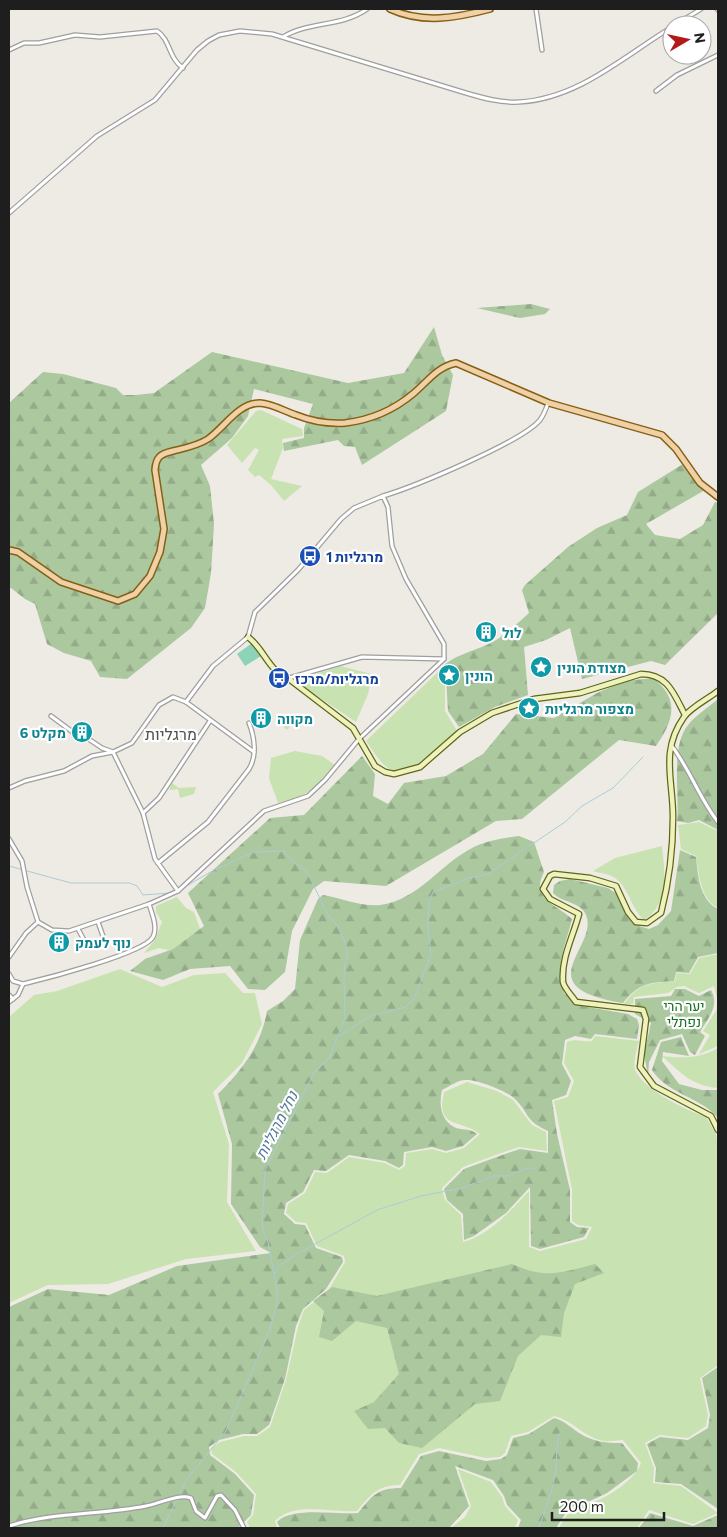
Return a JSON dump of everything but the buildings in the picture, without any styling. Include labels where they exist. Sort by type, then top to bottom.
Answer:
[{"type":"main road","points":[[390,9],[405,15],[432,19],[490,9]]},
{"type":"main road","points":[[9,550],[18,552],[61,582],[118,601],[135,594],[150,576],[160,552],[164,529],[155,460],[160,454],[202,442],[248,405],[267,404],[316,421],[335,423],[358,420],[395,407],[438,370],[456,363],[549,403],[662,435],[676,449],[700,483],[718,497]]},
{"type":"main road","points":[[248,637],[258,644],[278,674],[289,679],[353,728],[377,768],[385,772],[397,774],[420,767],[460,732],[492,713],[534,699],[580,693],[627,677],[650,674],[666,682],[685,715]]},
{"type":"main road","points":[[718,691],[685,715],[670,744],[668,763],[673,817],[667,889],[661,912],[647,923],[636,922],[628,912],[616,886],[590,878],[554,874],[550,876],[543,889],[550,899],[579,914],[574,936],[566,950],[563,984],[576,1002],[643,1010],[646,1019],[640,1067],[654,1086],[711,1116],[718,1130]]},
{"type":"street","points":[[282,37],[298,31],[347,19],[367,9]]},
{"type":"street","points":[[536,9],[542,50]]},
{"type":"street","points":[[9,213],[97,136],[155,100],[203,45],[226,33],[253,30],[282,37],[466,94],[491,100],[519,102],[568,91],[594,78],[662,33]]},
{"type":"street","points":[[9,50],[24,43],[39,43],[75,35],[100,37],[153,31],[162,34],[174,60],[183,68]]},
{"type":"street","points":[[656,91],[677,75],[718,55]]},
{"type":"street","points":[[186,702],[213,666],[248,637],[255,612],[298,570],[341,519],[354,508],[449,470],[518,436],[540,420],[549,403]]},
{"type":"street","points":[[9,839],[22,861],[27,887],[38,922],[60,932],[78,929],[149,904],[178,891],[264,811],[308,796],[326,780],[358,738],[444,659],[444,644],[406,579],[392,546],[388,508],[383,496]]},
{"type":"street","points":[[289,679],[362,657],[444,659]]},
{"type":"street","points":[[9,788],[25,781],[64,771],[92,756],[113,752],[132,743],[165,700],[173,697],[186,702],[254,752]]},
{"type":"street","points":[[51,716],[74,733],[84,736],[102,748],[113,752],[143,813],[152,852],[178,891]]},
{"type":"street","points":[[143,813],[159,798],[210,721]]},
{"type":"street","points":[[158,863],[208,822],[249,769],[253,762],[254,752],[253,731],[249,724]]},
{"type":"street","points":[[670,744],[683,760],[705,806],[718,822]]},
{"type":"street","points":[[9,974],[13,981],[23,984],[57,976],[148,944],[153,937],[155,928],[149,904]]},
{"type":"street","points":[[9,957],[26,933],[38,922]]},
{"type":"street","points":[[98,922],[104,939]]},
{"type":"street","points":[[78,929],[84,940],[82,945]]},
{"type":"street","points":[[9,1002],[18,995],[23,984]]},
{"type":"street","points":[[9,995],[13,998]]},
{"type":"street","points":[[9,1526],[44,1517],[138,1508],[182,1497],[191,1498],[196,1511],[206,1518],[214,1499],[221,1495],[234,1510],[244,1528]]},
{"type":"green space","points":[[531,304],[550,309],[545,314],[520,318],[477,308]]},
{"type":"green space","points":[[434,327],[442,355],[453,375],[446,411],[362,465],[355,447],[344,446],[338,440],[284,451],[283,443],[304,438],[304,428],[313,404],[254,389],[248,416],[232,438],[201,465],[210,486],[214,524],[211,573],[205,608],[191,628],[127,679],[100,677],[91,661],[64,653],[47,644],[35,604],[11,588],[9,589],[9,403],[43,372],[63,374],[116,388],[123,395],[154,393],[212,352],[348,383],[404,373]]},
{"type":"green space","points":[[261,410],[302,429],[303,436],[282,439],[283,448],[271,479],[302,486],[284,501],[271,485],[259,475],[255,477],[248,470],[259,450],[255,448],[242,463],[227,445],[256,411]]},
{"type":"green space","points":[[683,464],[705,490],[646,524],[655,535],[680,539],[703,525],[715,502],[718,503],[718,613],[665,665],[651,661],[582,679],[570,628],[546,640],[524,647],[528,695],[495,707],[459,727],[448,711],[446,678],[441,668],[460,655],[489,644],[505,634],[529,613],[522,590],[525,585],[568,547],[597,528],[627,515],[638,492]]},
{"type":"green space","points":[[252,643],[261,656],[245,666],[237,654]]},
{"type":"green space","points":[[340,666],[372,674],[368,694],[356,722],[295,681]]},
{"type":"green space","points":[[440,670],[445,679],[445,711],[457,731],[435,753],[417,766],[398,771],[388,768],[366,741]]},
{"type":"green space","points":[[653,678],[662,686],[671,702],[670,719],[656,746],[619,740],[522,819],[496,821],[386,886],[324,881],[313,889],[292,931],[285,972],[265,990],[248,989],[230,966],[190,969],[163,980],[130,971],[145,959],[173,949],[204,926],[188,893],[270,818],[304,815],[362,756],[375,774],[373,796],[388,804],[404,783],[446,776],[483,754],[516,714],[554,718],[597,693],[625,681]]},
{"type":"green space","points":[[718,699],[718,830],[699,820],[688,823],[677,821],[677,758],[682,734],[688,725]]},
{"type":"green space","points":[[291,713],[297,718],[287,730],[281,724]]},
{"type":"green space","points":[[295,751],[322,756],[335,765],[317,786],[296,798],[278,803],[269,778],[271,758]]},
{"type":"green space","points":[[172,783],[179,788],[196,787],[194,794],[180,798],[178,789],[169,790]]},
{"type":"green space","points":[[699,822],[718,831],[718,908],[707,898],[701,885],[696,856],[681,849],[678,825]]},
{"type":"green space","points":[[519,836],[534,842],[544,872],[540,889],[542,895],[552,905],[572,919],[561,963],[564,993],[582,1006],[628,1014],[637,1019],[639,1025],[637,1039],[595,1034],[591,1039],[575,1036],[565,1040],[562,1064],[571,1081],[566,1095],[552,1100],[557,1134],[570,1190],[570,1222],[577,1227],[589,1228],[584,1237],[540,1249],[531,1246],[530,1187],[506,1213],[474,1236],[464,1240],[463,1214],[447,1200],[444,1189],[464,1169],[505,1154],[520,1149],[548,1153],[548,1131],[531,1120],[520,1104],[506,1093],[492,1086],[472,1080],[454,1083],[442,1090],[441,1106],[443,1115],[449,1124],[477,1134],[463,1146],[446,1151],[432,1147],[404,1152],[403,1165],[399,1168],[385,1161],[349,1155],[326,1171],[314,1170],[303,1192],[286,1203],[284,1214],[295,1224],[305,1225],[316,1248],[342,1257],[343,1262],[326,1289],[303,1309],[296,1326],[285,1379],[269,1425],[257,1434],[243,1434],[219,1440],[209,1447],[210,1455],[235,1474],[254,1495],[251,1515],[238,1528],[9,1528],[9,1307],[48,1289],[109,1295],[177,1266],[271,1253],[260,1247],[231,1204],[232,1144],[218,1094],[249,1057],[260,1035],[267,1011],[283,1001],[295,989],[300,940],[318,899],[323,895],[359,904],[380,905],[394,902],[418,889],[451,862],[474,847],[490,841]]},
{"type":"green space","points":[[662,846],[664,887],[658,906],[644,920],[620,882],[615,878],[593,871],[615,858]]},
{"type":"green space","points":[[680,850],[696,857],[703,893],[712,905],[718,909],[718,953],[698,957],[689,973],[676,972],[674,981],[651,983],[640,987],[623,1003],[593,996],[577,987],[571,976],[573,964],[588,925],[585,913],[579,906],[553,893],[554,885],[560,881],[570,879],[608,888],[617,894],[639,926],[649,929],[658,925],[671,911]]},
{"type":"green space","points":[[177,897],[186,908],[194,912],[200,929],[173,949],[159,948],[144,953],[155,940],[162,922],[156,912],[156,906]]},
{"type":"green space","points":[[718,954],[718,1002],[714,986],[699,993],[684,986],[677,987],[668,993],[634,997],[633,1004],[624,1004],[640,988],[646,985],[675,981],[676,973],[690,974],[699,958]]},
{"type":"green space","points":[[120,969],[162,987],[194,975],[225,973],[243,993],[255,993],[262,1024],[242,1063],[213,1092],[229,1144],[227,1202],[256,1251],[186,1259],[108,1284],[48,1285],[9,1303],[9,1017],[34,995],[57,991]]},
{"type":"green space","name":"יער הרי נפתלי","points":[[675,989],[685,989],[699,996],[711,990],[714,1007],[700,1032],[705,1036],[695,1055],[690,1052],[682,1034],[660,1040],[649,1062],[648,1076],[644,1054],[651,1023],[635,1014],[635,999],[671,996]]},
{"type":"green space","points":[[718,1008],[718,1046],[699,1054],[710,1035],[703,1031]]},
{"type":"green space","points":[[595,1036],[639,1041],[634,1065],[641,1079],[667,1099],[706,1117],[716,1134],[718,1146],[718,1365],[700,1378],[708,1415],[706,1426],[688,1438],[660,1435],[645,1443],[654,1468],[653,1483],[681,1486],[718,1513],[693,1524],[649,1510],[637,1528],[559,1528],[575,1506],[597,1501],[612,1493],[634,1475],[641,1463],[623,1440],[605,1441],[596,1439],[567,1421],[554,1416],[528,1432],[511,1436],[505,1453],[500,1457],[486,1458],[439,1448],[419,1454],[400,1485],[392,1485],[375,1492],[357,1511],[313,1509],[292,1511],[275,1521],[277,1528],[250,1528],[247,1522],[253,1515],[256,1494],[236,1472],[212,1454],[211,1448],[220,1442],[244,1436],[257,1436],[270,1427],[286,1380],[298,1327],[304,1310],[328,1291],[345,1262],[344,1256],[317,1246],[306,1223],[296,1222],[286,1213],[288,1204],[305,1193],[315,1172],[327,1173],[349,1157],[385,1163],[399,1170],[405,1166],[406,1153],[432,1149],[446,1153],[464,1148],[480,1134],[446,1118],[442,1104],[444,1092],[467,1082],[497,1091],[513,1100],[532,1125],[546,1132],[547,1151],[519,1147],[504,1152],[463,1167],[442,1188],[445,1200],[461,1215],[463,1242],[473,1239],[491,1228],[529,1191],[529,1247],[540,1251],[586,1239],[592,1227],[578,1225],[572,1221],[572,1190],[554,1101],[568,1097],[574,1081],[564,1063],[567,1042],[573,1040],[592,1041]]},
{"type":"green space","points":[[681,1037],[689,1056],[663,1052],[662,1061],[679,1084],[702,1090],[718,1090],[718,1118],[703,1105],[666,1085],[652,1070],[661,1042]]},
{"type":"green space","points":[[718,1048],[718,1088],[701,1085],[687,1078],[662,1056],[691,1057],[711,1052]]},
{"type":"green space","points":[[512,1264],[534,1272],[553,1273],[595,1264],[604,1273],[575,1284],[564,1313],[561,1337],[541,1335],[518,1356],[500,1401],[475,1404],[422,1448],[399,1443],[385,1428],[368,1429],[354,1411],[374,1402],[399,1374],[387,1328],[356,1321],[332,1341],[319,1337],[324,1311],[313,1301],[332,1287],[377,1296]]},
{"type":"green space","points":[[718,1367],[718,1509],[681,1484],[655,1482],[656,1468],[647,1444],[660,1437],[688,1440],[708,1428],[710,1415],[702,1378]]},
{"type":"green space","points":[[554,1418],[589,1438],[605,1442],[622,1443],[638,1463],[637,1471],[607,1493],[590,1501],[579,1502],[567,1511],[556,1528],[518,1528],[521,1520],[507,1505],[504,1496],[493,1480],[455,1466],[469,1506],[449,1528],[280,1528],[277,1522],[293,1514],[315,1512],[358,1513],[367,1502],[381,1491],[401,1488],[421,1456],[439,1451],[486,1461],[501,1459],[507,1455],[513,1438],[529,1434]]},
{"type":"green space","points":[[458,1469],[491,1482],[502,1497],[505,1506],[518,1520],[515,1528],[451,1528],[465,1517],[471,1506]]},
{"type":"green space","points":[[650,1513],[693,1526],[718,1515],[718,1528],[639,1528]]},
{"type":"waterway","points":[[340,1035],[373,1015],[406,1007],[414,999],[431,955],[428,927],[429,903],[433,892],[469,878],[488,874],[565,822],[582,806],[613,788],[643,757]]},
{"type":"waterway","name":"נחל מרגליות","points":[[163,1528],[187,1479],[226,1431],[270,1329],[277,1304],[277,1289],[268,1242],[262,1227],[265,1170],[314,1073],[329,1058],[345,1018],[344,977],[345,963],[348,956],[345,942],[337,925],[329,917],[307,872],[291,860],[284,851],[254,852],[214,870],[183,888]]},
{"type":"waterway","points":[[9,866],[71,883],[130,883],[137,886],[143,895],[170,893]]},
{"type":"waterway","points":[[275,1273],[279,1266],[297,1254],[377,1210],[421,1196],[462,1188],[494,1176],[507,1176],[524,1169],[536,1168]]},
{"type":"waterway","points":[[539,1528],[553,1484],[560,1433]]},
{"type":"place","name":"מרגליות 1","points":[[310,556]]},
{"type":"place","name":"לול","points":[[486,632]]},
{"type":"place","name":"מצודת הונין","points":[[541,667]]},
{"type":"place","name":"הונין","points":[[449,675]]},
{"type":"place","name":"מרגליות/מרכז","points":[[279,678]]},
{"type":"place","name":"מצפור מרגליות","points":[[529,708]]},
{"type":"place","name":"מקווה","points":[[261,718]]},
{"type":"place","name":"מקלט 6","points":[[82,732]]},
{"type":"place","name":"נוף לעמק","points":[[59,942]]},
{"type":"district","name":"מרגליות","points":[[171,733]]}]
